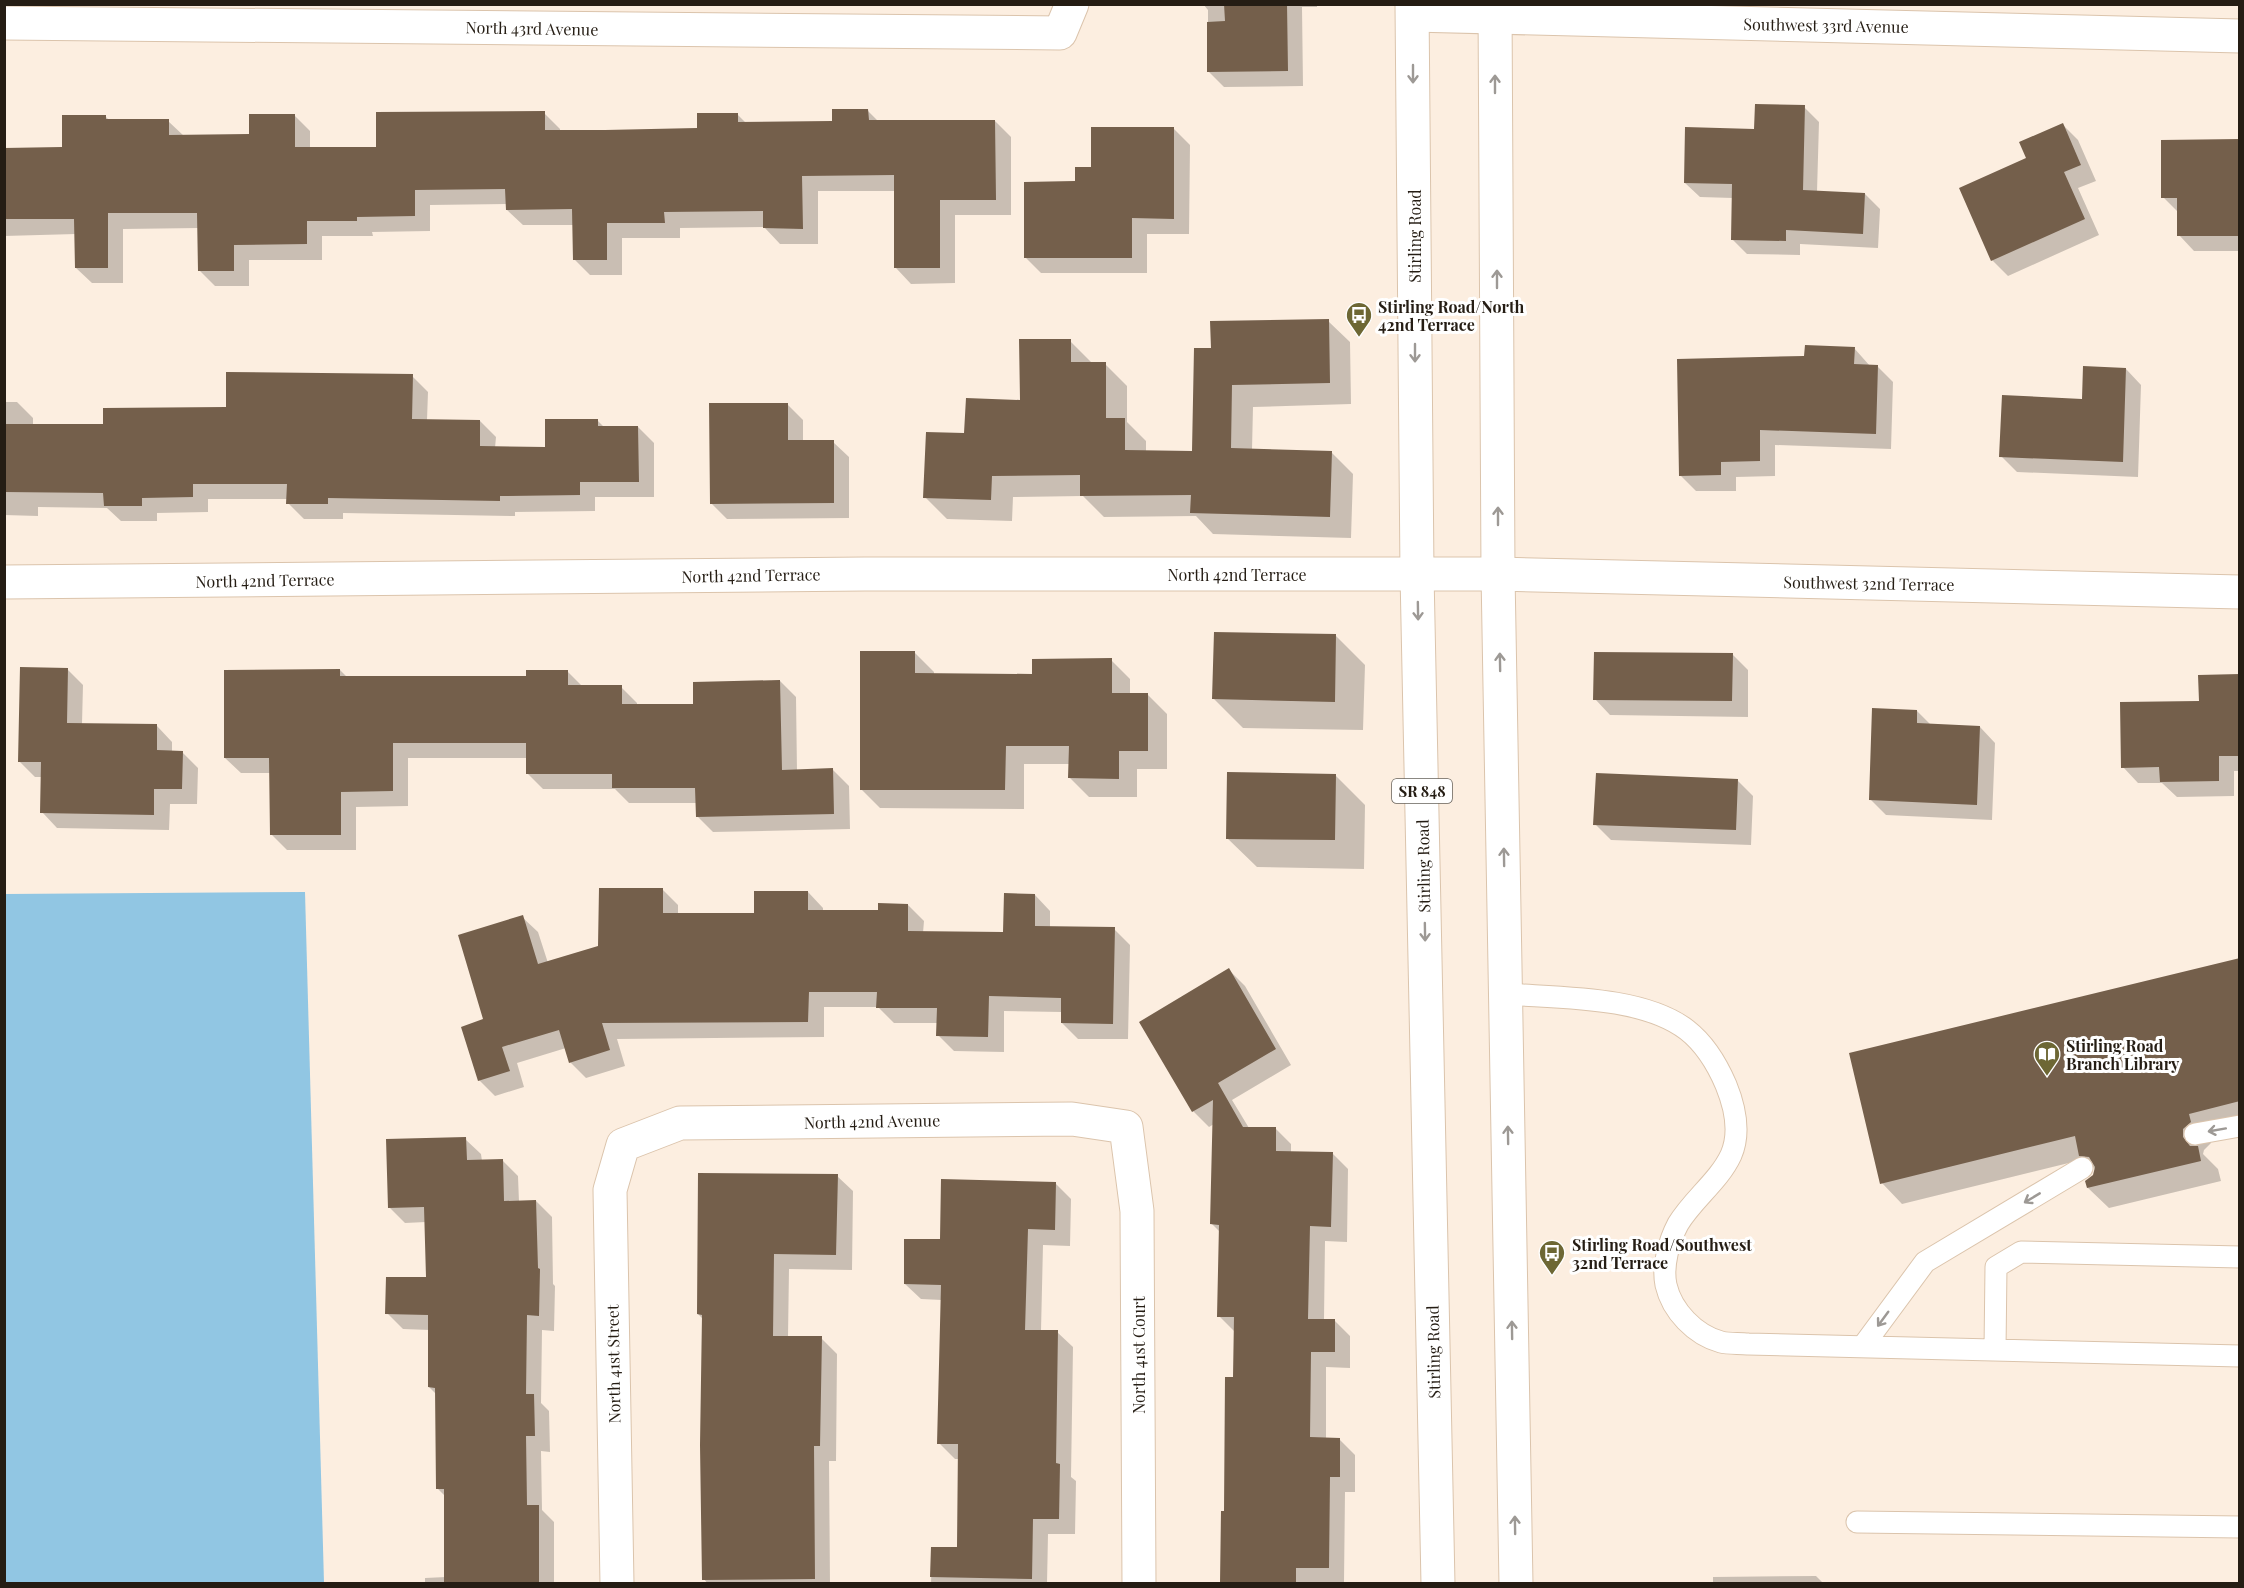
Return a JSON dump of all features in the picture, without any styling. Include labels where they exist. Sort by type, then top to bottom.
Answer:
[{"type":"street","name":"Southwest 33rd Avenue","points":[[1412,10],[1621,12],[2240,36]]},
{"type":"street","name":"Stirling Road","points":[[1412,10],[1417,574],[1438,1584]]},
{"type":"street","points":[[1495,11],[1498,574],[1516,1584]]},
{"type":"street","name":"North 43rd Avenue","points":[[4,24],[1066,19]]},
{"type":"street","name":"North 42nd Terrace","points":[[4,582],[853,574],[1498,574]]},
{"type":"street","name":"Southwest 32nd Terrace","points":[[1498,574],[2240,592]]},
{"type":"street","name":"North 42nd Avenue","points":[[623,1145],[680,1123],[1072,1119],[1126,1127]]},
{"type":"street","name":"North 41st Court","points":[[1126,1127],[1137,1211],[1139,1584]]},
{"type":"street","name":"North 41st Street","points":[[617,1584],[610,1190],[623,1145]]},
{"type":"lane","points":[[1506,994],[1614,1002],[1659,1015],[1687,1030],[1716,1063],[1733,1103],[1737,1129],[1731,1154],[1719,1174],[1678,1224],[1666,1254],[1666,1285],[1679,1313],[1697,1331],[1721,1342],[2240,1356]]},
{"type":"lane","points":[[2195,1134],[2240,1126]]},
{"type":"lane","points":[[1863,1346],[1925,1262],[2082,1168]]},
{"type":"lane","points":[[1995,1350],[1996,1267],[2021,1252],[2240,1257]]},
{"type":"lane","points":[[1857,1522],[2240,1527]]},
{"type":"water","points":[[305,892],[324,1583],[5,1583],[5,894]]},
{"type":"building","points":[[1224,4],[1287,4],[1288,71],[1207,72],[1207,22],[1225,21]]},
{"type":"building","points":[[1755,104],[1805,105],[1803,190],[1865,193],[1863,234],[1786,230],[1786,241],[1731,240],[1732,184],[1684,183],[1685,127],[1754,129]]},
{"type":"building","points":[[832,109],[868,109],[869,120],[995,120],[996,200],[940,200],[940,268],[894,268],[894,175],[802,176],[803,229],[763,228],[763,211],[664,212],[665,223],[607,223],[607,260],[573,260],[572,209],[506,210],[505,189],[415,190],[415,216],[357,217],[357,221],[307,221],[307,244],[234,245],[234,271],[198,271],[197,213],[108,213],[108,268],[75,268],[74,219],[4,219],[4,148],[62,147],[62,115],[106,115],[106,119],[169,119],[169,135],[249,134],[249,114],[295,114],[295,147],[376,147],[376,112],[545,111],[545,130],[605,130],[697,128],[697,113],[738,113],[738,122],[832,121]]},
{"type":"building","points":[[2063,123],[2081,165],[2064,172],[2085,219],[1991,261],[1959,188],[2026,158],[2019,142]]},
{"type":"building","points":[[1091,127],[1174,127],[1174,219],[1132,218],[1132,258],[1024,258],[1024,182],[1075,181],[1075,167],[1091,167]]},
{"type":"building","points":[[2240,139],[2240,236],[2177,236],[2177,198],[2161,198],[2161,140]]},
{"type":"building","points":[[1329,319],[1330,383],[1232,385],[1231,448],[1332,451],[1330,517],[1190,513],[1191,495],[1080,496],[1080,475],[992,476],[991,500],[923,498],[926,432],[964,433],[966,398],[1020,400],[1019,339],[1071,339],[1071,362],[1106,362],[1106,418],[1125,418],[1125,450],[1192,451],[1194,348],[1211,348],[1210,321]]},
{"type":"building","points":[[1805,345],[1855,347],[1854,364],[1878,365],[1876,434],[1760,430],[1760,461],[1721,462],[1721,475],[1679,476],[1677,359],[1804,356]]},
{"type":"building","points":[[2083,366],[2126,368],[2123,462],[1999,457],[2002,395],[2082,399]]},
{"type":"building","points":[[226,372],[413,374],[412,419],[480,420],[480,446],[545,447],[545,419],[598,419],[598,426],[638,426],[639,482],[580,482],[580,495],[500,496],[500,501],[328,498],[328,504],[286,504],[287,484],[193,484],[193,497],[142,498],[142,506],[104,506],[103,493],[4,492],[4,424],[103,424],[103,408],[226,407]]},
{"type":"building","points":[[709,403],[788,403],[788,440],[834,440],[834,503],[710,504]]},
{"type":"building","points":[[1214,632],[1336,634],[1335,702],[1212,699]]},
{"type":"building","points":[[860,651],[915,651],[915,673],[1032,674],[1032,659],[1112,658],[1112,693],[1148,693],[1148,751],[1119,751],[1119,779],[1068,778],[1069,746],[1006,746],[1005,790],[860,790]]},
{"type":"building","points":[[1594,652],[1733,653],[1732,701],[1593,700]]},
{"type":"building","points":[[20,667],[68,668],[67,723],[157,724],[157,750],[183,751],[182,789],[154,789],[154,815],[40,813],[41,762],[18,762]]},
{"type":"building","points":[[340,669],[340,676],[526,676],[526,670],[568,670],[568,685],[622,685],[622,704],[693,704],[693,682],[780,680],[782,770],[833,768],[834,814],[696,817],[695,788],[612,788],[612,774],[526,774],[526,743],[393,743],[393,791],[341,792],[341,835],[270,835],[269,758],[224,758],[224,670]]},
{"type":"building","points":[[2240,674],[2240,756],[2219,756],[2219,781],[2160,782],[2159,767],[2121,768],[2120,702],[2199,701],[2198,675]]},
{"type":"building","points":[[1872,708],[1917,710],[1917,723],[1980,726],[1977,805],[1869,800]]},
{"type":"building","points":[[1227,772],[1336,774],[1335,840],[1226,839]]},
{"type":"building","points":[[1596,773],[1738,779],[1736,830],[1593,825]]},
{"type":"building","points":[[599,888],[663,888],[663,913],[754,913],[754,891],[808,891],[808,910],[878,910],[878,903],[908,904],[908,931],[1003,932],[1004,893],[1035,894],[1035,926],[1115,927],[1113,1024],[1061,1023],[1061,998],[989,996],[988,1037],[936,1036],[937,1008],[876,1008],[877,992],[809,992],[808,1022],[602,1023],[610,1050],[569,1063],[559,1030],[502,1047],[510,1071],[478,1081],[461,1027],[483,1019],[458,935],[523,915],[538,964],[598,946]]},
{"type":"building","name":"Stirling Road Branch Library","points":[[2240,958],[2240,1101],[2189,1114],[2191,1122],[2183,1129],[2183,1137],[2190,1146],[2198,1146],[2201,1161],[2087,1188],[2085,1181],[2093,1175],[2095,1167],[2089,1157],[2079,1156],[2075,1136],[1880,1184],[1849,1053]]},
{"type":"building","points":[[1229,968],[1276,1049],[1218,1083],[1243,1127],[1276,1127],[1276,1151],[1333,1152],[1331,1227],[1310,1226],[1308,1319],[1335,1319],[1335,1352],[1311,1352],[1310,1437],[1340,1438],[1340,1477],[1330,1477],[1329,1568],[1296,1568],[1296,1584],[1220,1584],[1221,1511],[1224,1511],[1225,1377],[1233,1377],[1234,1317],[1217,1317],[1219,1225],[1210,1224],[1213,1100],[1192,1112],[1139,1022]]},
{"type":"building","points":[[466,1137],[467,1160],[503,1159],[504,1201],[536,1200],[538,1268],[540,1269],[539,1316],[527,1315],[526,1394],[534,1394],[535,1436],[526,1436],[527,1505],[539,1505],[539,1584],[444,1584],[444,1489],[436,1489],[435,1388],[428,1387],[428,1315],[385,1314],[386,1277],[426,1277],[424,1207],[388,1208],[386,1139]]},
{"type":"building","points":[[698,1173],[838,1174],[836,1255],[774,1254],[773,1336],[822,1336],[820,1446],[814,1446],[815,1579],[702,1580],[700,1445],[702,1315],[697,1314]]},
{"type":"building","points":[[941,1179],[1056,1182],[1055,1230],[1028,1229],[1025,1330],[1058,1330],[1056,1463],[1060,1464],[1059,1519],[1033,1519],[1032,1579],[930,1577],[931,1547],[957,1547],[958,1444],[937,1444],[941,1285],[904,1284],[904,1239],[940,1239]]},
{"type":"place","name":"Stirling Road/North 42nd Terrace","points":[[1359,338]]},
{"type":"place","name":"Stirling Road Branch Library","points":[[2047,1077]]},
{"type":"place","name":"Stirling Road/Southwest 32nd Terrace","points":[[1552,1276]]}]
